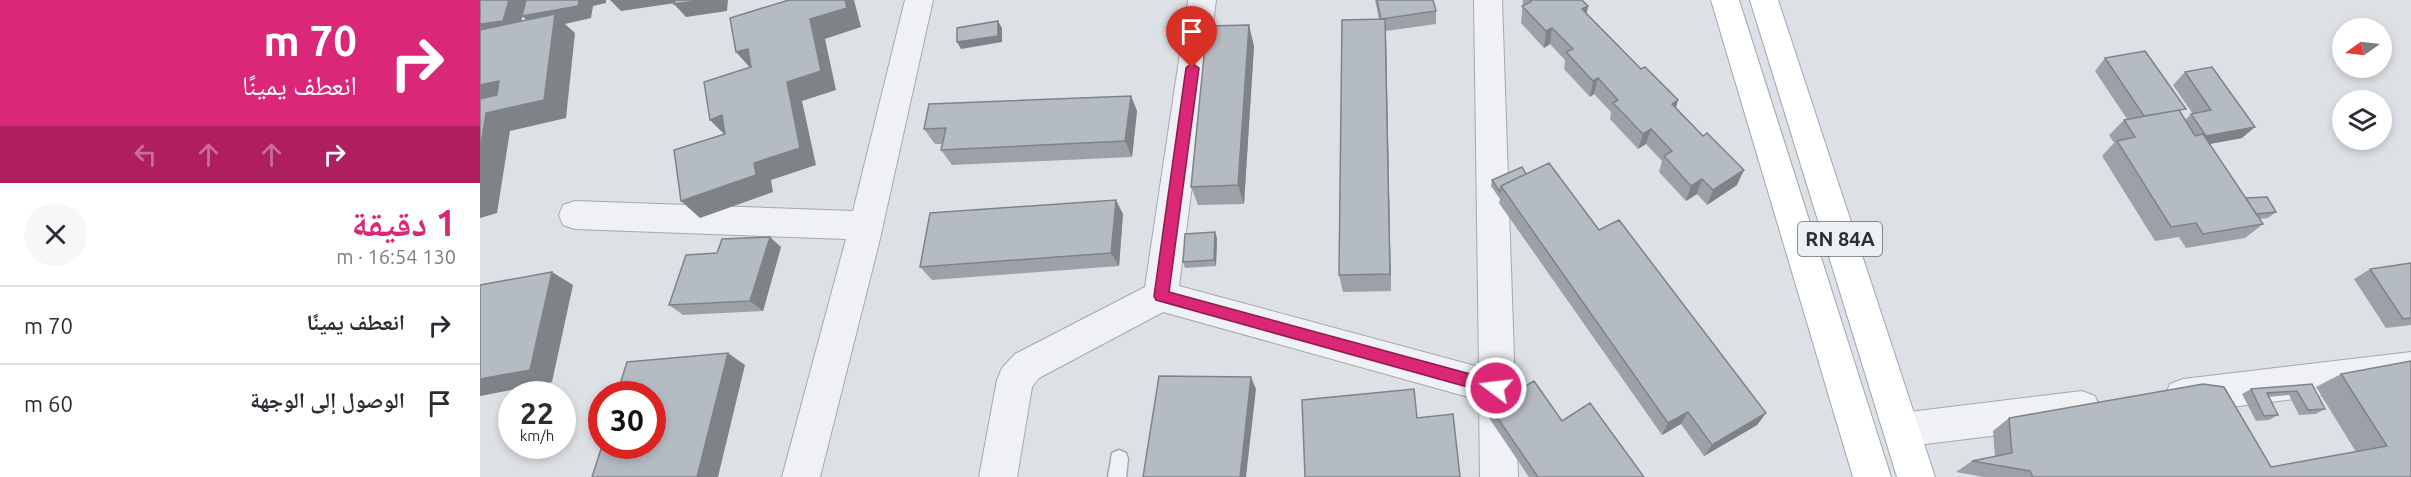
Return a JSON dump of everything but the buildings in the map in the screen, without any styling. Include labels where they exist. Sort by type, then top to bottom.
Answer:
[{"type":"main road","name":"RN 84A","points":[[1725,0],[1872,477]]},
{"type":"main road","name":"RN 84A","points":[[1764,0],[1916,477]]},
{"type":"street","points":[[801,477],[866,226],[919,0]]},
{"type":"street","points":[[1161,296],[1202,0]]},
{"type":"street","points":[[1488,0],[1499,477]]},
{"type":"street","points":[[575,215],[866,226]]},
{"type":"street","points":[[998,477],[1015,380],[1027,366],[1161,296],[1496,388]]},
{"type":"street","points":[[2150,400],[2411,368]]},
{"type":"street","points":[[1901,430],[2115,404]]},
{"type":"route","points":[[1192,68],[1161,296],[1496,388]]}]
